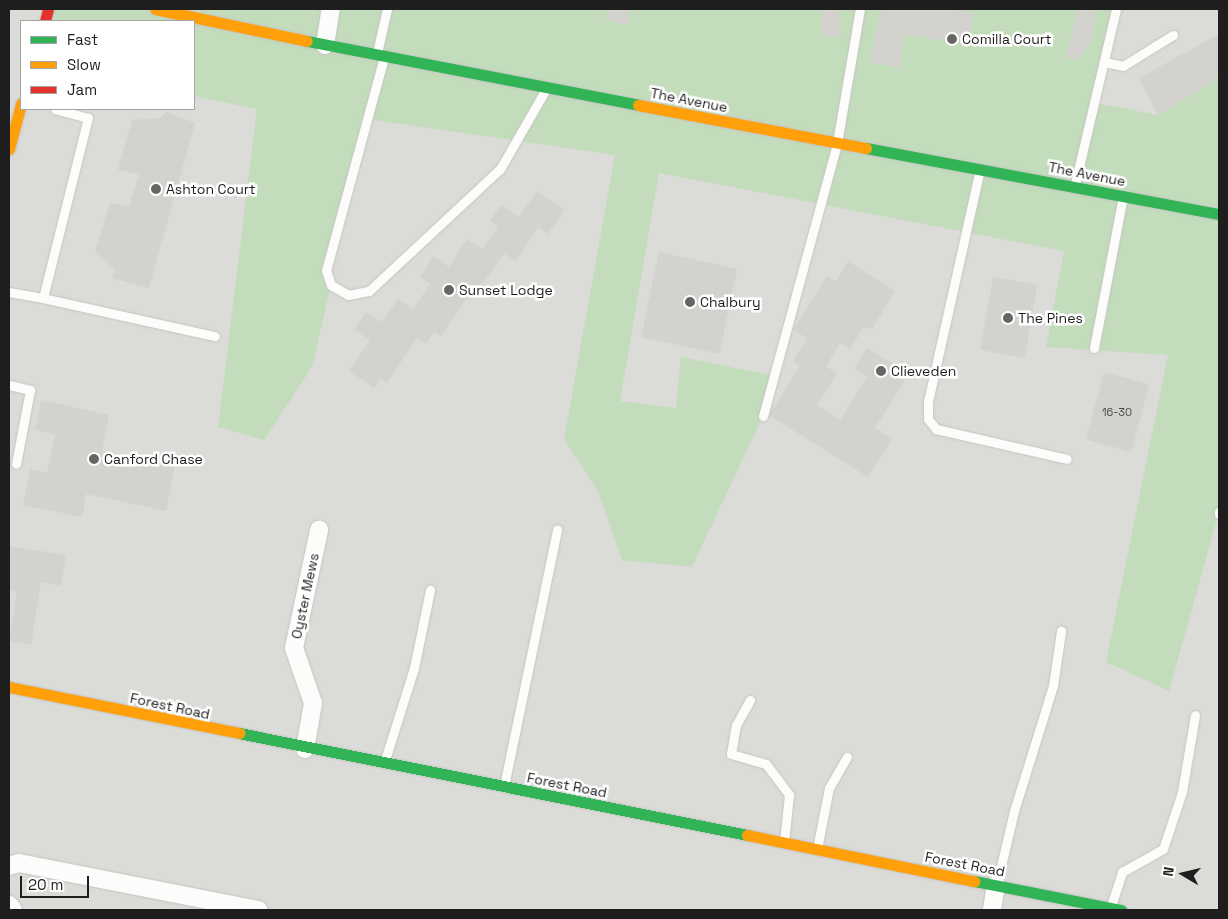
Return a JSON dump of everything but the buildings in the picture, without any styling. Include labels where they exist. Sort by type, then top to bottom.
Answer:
[{"type":"street","name":"The Avenue","points":[[154,9],[380,56],[1219,214]]},
{"type":"street","points":[[325,45],[331,9]]},
{"type":"street","points":[[9,149],[20,108]]},
{"type":"street","name":"Oyster Mews","points":[[305,749],[313,703],[294,648],[319,530]]},
{"type":"street","name":"Forest Road","points":[[9,687],[384,765],[784,842],[1116,909]]},
{"type":"street","points":[[9,866],[19,863],[258,910]]},
{"type":"street","points":[[992,910],[996,885]]},
{"type":"street","points":[[9,905],[12,910]]},
{"type":"lane","points":[[387,9],[380,56],[326,270],[331,285],[348,295],[369,291],[500,169],[547,88]]},
{"type":"lane","points":[[764,416],[837,143],[860,9]]},
{"type":"lane","points":[[1074,187],[1116,9]]},
{"type":"lane","points":[[1104,62],[1123,66],[1173,35]]},
{"type":"lane","points":[[43,298],[88,118],[59,110]]},
{"type":"lane","points":[[980,169],[928,401],[928,419],[936,429],[1067,459]]},
{"type":"lane","points":[[1094,348],[1123,196]]},
{"type":"lane","points":[[9,292],[215,336]]},
{"type":"lane","points":[[9,385],[30,390],[16,464]]},
{"type":"lane","points":[[504,788],[557,529]]},
{"type":"lane","points":[[384,765],[390,737],[414,668],[430,590]]},
{"type":"lane","points":[[996,885],[1014,810],[1053,686],[1062,631]]},
{"type":"lane","points":[[750,700],[736,726],[731,754],[766,764],[789,795],[784,842]]},
{"type":"lane","points":[[1116,909],[1122,872],[1163,848],[1182,792],[1195,715]]},
{"type":"lane","points":[[817,849],[829,788],[847,757]]},
{"type":"shaded area","points":[[9,9],[1219,9],[1219,910],[9,910]]},
{"type":"green space","points":[[48,9],[1116,9],[1095,103],[1158,115],[1219,78],[1219,512],[1169,691],[1106,662],[1168,355],[1046,347],[1064,251],[659,173],[620,401],[676,408],[681,357],[774,376],[763,416],[692,567],[622,560],[598,491],[564,439],[615,155],[366,119],[326,270],[331,285],[312,367],[264,440],[218,427],[257,109],[195,96],[195,20],[45,20]]},
{"type":"traffic: fast","points":[[307,41],[638,105]]},
{"type":"traffic: fast","points":[[866,148],[1219,214]]},
{"type":"traffic: fast","points":[[239,733],[747,835]]},
{"type":"traffic: fast","points":[[974,881],[1121,910]]},
{"type":"traffic: slow","points":[[155,9],[307,41]]},
{"type":"traffic: slow","points":[[638,105],[866,148]]},
{"type":"traffic: slow","points":[[9,149],[20,108]]},
{"type":"traffic: slow","points":[[9,687],[239,733]]},
{"type":"traffic: slow","points":[[747,835],[974,881]]},
{"type":"traffic: jam","points":[[45,20],[48,9]]},
{"type":"place","name":"Comilla Court","points":[[952,39]]},
{"type":"place","name":"Ashton Court","points":[[156,189]]},
{"type":"place","name":"Sunset Lodge","points":[[449,290]]},
{"type":"place","name":"Chalbury","points":[[690,302]]},
{"type":"place","name":"The Pines","points":[[1008,318]]},
{"type":"place","name":"Clieveden","points":[[881,371]]},
{"type":"place","name":"Canford Chase","points":[[94,459]]}]
